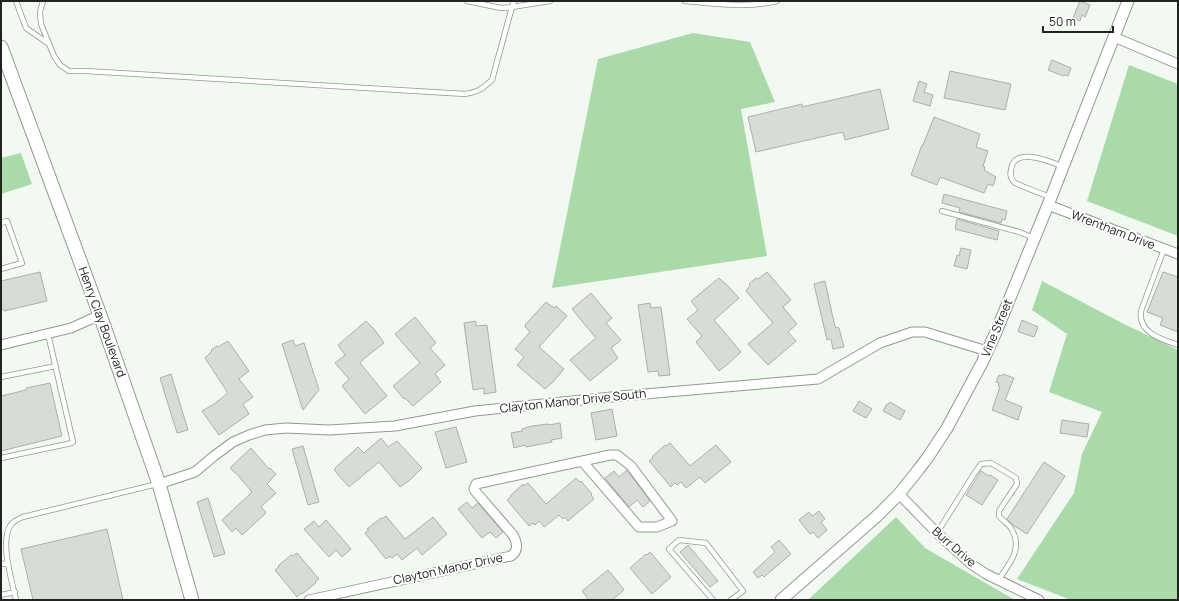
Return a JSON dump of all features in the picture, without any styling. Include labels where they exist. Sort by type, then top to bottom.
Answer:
[{"type":"main road","name":"Henry Clay Boulevard","points":[[1,47],[100,315],[159,484],[192,600]]},
{"type":"street","name":"Vine Street","points":[[781,600],[877,516],[899,494],[928,457],[947,428],[988,351],[1063,167],[1128,1]]},
{"type":"street","points":[[1114,37],[1178,64]]},
{"type":"street","name":"Wrentham Drive","points":[[1049,201],[1178,254]]},
{"type":"street","points":[[1,345],[71,328],[100,315]]},
{"type":"street","name":"Clayton Manor Drive South","points":[[159,484],[195,472],[233,442],[265,430],[286,428],[329,430],[395,426],[475,411],[818,379],[880,343],[912,332],[925,332],[988,351]]},
{"type":"street","name":"Clayton Manor Drive","points":[[309,600],[514,554],[516,550],[516,540],[475,491],[474,488],[476,484],[582,461],[610,455],[620,456],[631,466],[672,521],[657,527],[639,527],[582,461]]},
{"type":"street","name":"Burr Drive","points":[[899,494],[936,533],[971,564],[998,580],[1039,600]]},
{"type":"lane","points":[[16,1],[26,28],[49,44]]},
{"type":"lane","points":[[43,1],[40,12],[41,24],[54,56],[60,65],[69,71],[94,71],[465,94],[477,92],[492,80],[514,1]]},
{"type":"lane","points":[[467,1],[502,8],[550,1]]},
{"type":"lane","points":[[685,1],[741,5],[754,5],[777,1]]},
{"type":"lane","points":[[1049,201],[1038,193],[1014,182],[1011,175],[1012,163],[1019,158],[1030,157],[1052,162],[1063,167]]},
{"type":"lane","points":[[942,211],[1019,232],[1034,238]]},
{"type":"lane","points":[[1,223],[7,221],[22,262],[1,269]]},
{"type":"lane","points":[[1164,249],[1141,311],[1140,319],[1144,327],[1157,338],[1178,345]]},
{"type":"lane","points":[[1,458],[73,442],[48,334]]},
{"type":"lane","points":[[1,377],[56,366]]},
{"type":"lane","points":[[936,533],[982,464],[991,462],[1016,478],[1018,484],[998,511],[999,516],[1012,529],[1016,541],[1015,555],[998,580]]},
{"type":"lane","points":[[16,600],[4,544],[6,533],[10,525],[16,520],[23,517],[159,484]]},
{"type":"lane","points":[[713,600],[669,549],[679,540],[706,543],[744,591],[731,600]]},
{"type":"lane","points":[[1,564],[8,563]]},
{"type":"lane","points":[[1,595],[15,592]]},
{"type":"green space","points":[[693,33],[750,42],[775,102],[741,109],[767,256],[552,288],[598,59]]},
{"type":"green space","points":[[1129,65],[1178,84],[1178,236],[1087,201]]},
{"type":"green space","points":[[21,153],[32,184],[1,194],[1,158]]},
{"type":"green space","points":[[1042,281],[1124,324],[1178,350],[1178,600],[1071,600],[1017,579],[1074,493],[1082,454],[1102,412],[1049,392],[1067,334],[1032,310]]},
{"type":"green space","points":[[896,517],[925,548],[1015,600],[808,600]]},
{"type":"building","points":[[1080,1],[1090,5],[1085,17],[1082,15],[1080,21],[1073,18]]},
{"type":"building","points":[[1052,60],[1071,68],[1068,76],[1063,76],[1048,70]]},
{"type":"building","points":[[950,71],[1011,84],[1005,110],[944,98]]},
{"type":"building","points":[[919,81],[927,84],[924,92],[933,95],[930,106],[913,101]]},
{"type":"building","points":[[880,89],[889,129],[845,140],[843,132],[756,152],[748,117],[802,104],[802,107]]},
{"type":"building","points":[[934,117],[980,134],[976,147],[988,151],[983,166],[985,167],[984,170],[996,177],[993,186],[988,184],[984,193],[940,177],[937,185],[911,175]]},
{"type":"building","points":[[944,194],[1007,211],[1005,220],[1002,219],[1001,223],[959,212],[960,208],[942,203]]},
{"type":"building","points":[[957,219],[999,231],[997,240],[955,229]]},
{"type":"building","points":[[961,248],[971,250],[967,269],[954,266]]},
{"type":"building","points":[[40,272],[47,301],[4,311],[1,309],[1,281]]},
{"type":"building","points":[[767,272],[791,300],[783,307],[797,324],[788,332],[796,341],[768,365],[748,344],[773,323],[746,291],[750,285],[749,284]]},
{"type":"building","points":[[1163,272],[1178,277],[1178,332],[1160,325],[1163,318],[1147,312]]},
{"type":"building","points":[[719,278],[739,298],[714,320],[741,352],[719,371],[696,342],[702,336],[687,319],[698,310],[691,301]]},
{"type":"building","points":[[825,281],[835,327],[839,328],[844,347],[833,349],[831,339],[827,340],[814,284]]},
{"type":"building","points":[[591,293],[612,318],[606,323],[621,340],[611,348],[618,358],[590,381],[570,360],[596,338],[572,309]]},
{"type":"building","points":[[546,302],[554,308],[556,306],[567,316],[539,347],[564,369],[545,389],[517,365],[524,357],[515,349],[530,332],[525,325]]},
{"type":"building","points":[[650,303],[651,308],[661,307],[670,375],[659,376],[658,371],[648,372],[638,305]]},
{"type":"building","points":[[415,317],[436,343],[430,348],[445,365],[435,374],[441,382],[413,406],[405,398],[404,399],[393,386],[420,363],[395,334]]},
{"type":"building","points":[[1022,320],[1038,327],[1034,337],[1018,331]]},
{"type":"building","points":[[366,321],[375,330],[384,343],[360,363],[387,396],[365,414],[342,386],[349,379],[335,363],[345,355],[338,345]]},
{"type":"building","points":[[476,321],[476,326],[487,325],[496,392],[484,394],[484,388],[473,390],[464,323]]},
{"type":"building","points":[[293,340],[295,346],[304,343],[319,390],[303,410],[282,344]]},
{"type":"building","points":[[228,341],[249,371],[239,379],[253,397],[243,404],[249,414],[219,435],[202,411],[228,393],[205,358],[212,351],[211,350]]},
{"type":"building","points":[[171,374],[188,430],[177,433],[160,378]]},
{"type":"building","points":[[1003,374],[1014,378],[1005,400],[1022,407],[1018,420],[992,410],[1000,387],[998,386],[999,383],[996,382],[999,375],[1002,376]]},
{"type":"building","points":[[50,383],[62,436],[1,451],[1,396],[26,390],[26,388]]},
{"type":"building","points":[[859,401],[872,409],[866,418],[853,411]]},
{"type":"building","points":[[890,402],[905,411],[900,420],[883,411]]},
{"type":"building","points":[[612,409],[617,436],[596,440],[591,413]]},
{"type":"building","points":[[1062,420],[1089,424],[1087,437],[1060,433]]},
{"type":"building","points":[[560,423],[562,438],[551,440],[552,442],[526,447],[525,445],[514,448],[511,433],[522,431],[522,429],[532,426]]},
{"type":"building","points":[[456,427],[467,462],[446,468],[435,432]]},
{"type":"building","points":[[381,438],[388,447],[397,441],[422,468],[410,480],[400,487],[379,462],[349,487],[334,470],[335,468],[358,447],[364,453]]},
{"type":"building","points":[[670,443],[690,466],[716,445],[731,462],[705,483],[700,477],[686,488],[681,482],[677,485],[675,483],[671,487],[649,461],[665,445],[666,446]]},
{"type":"building","points":[[303,446],[319,502],[308,505],[292,449]]},
{"type":"building","points":[[251,448],[269,469],[270,468],[276,474],[267,484],[276,493],[261,507],[266,512],[265,514],[242,535],[236,528],[232,532],[222,520],[252,492],[230,468]]},
{"type":"building","points":[[1044,462],[1065,476],[1027,534],[1007,519]]},
{"type":"building","points":[[627,470],[650,501],[643,507],[637,500],[629,507],[605,478],[614,471],[619,477]]},
{"type":"building","points":[[981,471],[998,480],[982,505],[966,495]]},
{"type":"building","points":[[576,478],[580,482],[581,481],[592,494],[591,495],[594,499],[568,521],[565,517],[563,519],[559,515],[544,527],[539,521],[535,525],[533,523],[529,526],[507,500],[523,484],[524,486],[528,483],[546,504]]},
{"type":"building","points":[[208,498],[225,554],[214,557],[197,502]]},
{"type":"building","points":[[467,502],[472,508],[478,503],[503,532],[496,538],[490,532],[482,538],[458,509]]},
{"type":"building","points":[[819,511],[825,519],[821,522],[827,530],[818,538],[813,532],[810,534],[799,520],[809,512],[812,516]]},
{"type":"building","points":[[386,516],[405,539],[433,517],[447,534],[422,555],[417,548],[402,560],[397,554],[392,558],[390,556],[386,559],[365,533],[369,530],[367,529]]},
{"type":"building","points":[[326,520],[351,549],[342,557],[336,550],[329,557],[304,529],[314,521],[319,527]]},
{"type":"building","points":[[107,529],[123,600],[33,600],[21,549]]},
{"type":"building","points":[[779,540],[791,554],[764,577],[762,575],[758,578],[753,572],[775,552],[771,547]]},
{"type":"building","points":[[688,545],[718,581],[710,587],[680,552]]},
{"type":"building","points":[[650,552],[671,577],[652,594],[630,568]]},
{"type":"building","points":[[297,553],[319,579],[297,597],[275,570],[291,555],[293,556]]},
{"type":"building","points":[[608,570],[624,590],[612,600],[589,600],[582,591]]}]
